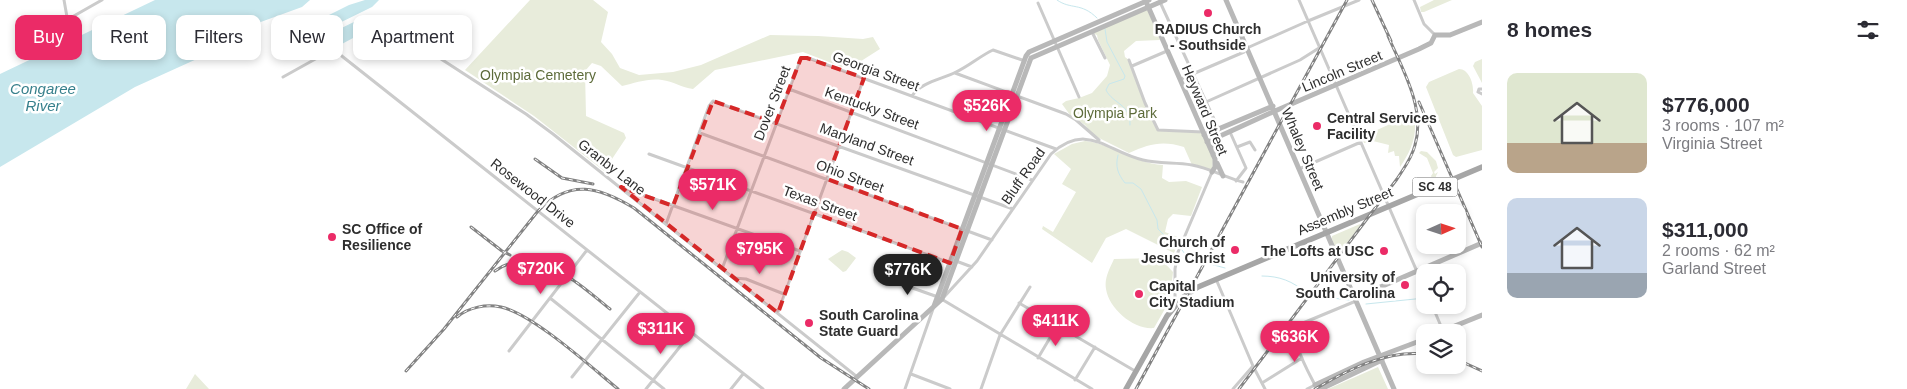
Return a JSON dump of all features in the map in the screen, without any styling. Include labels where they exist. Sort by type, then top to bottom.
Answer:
[{"type":"main road","name":"Assembly Street","points":[[1126,389],[1175,304],[1192,290],[1215,278],[1481,167]]},
{"type":"street","points":[[64,0],[67,15]]},
{"type":"street","points":[[76,15],[102,0]]},
{"type":"street","name":"Whaley Street","points":[[1226,0],[1394,389]]},
{"type":"street","points":[[1299,0],[1416,269]]},
{"type":"street","points":[[1180,80],[1244,52],[1247,48],[1308,20],[1359,0]]},
{"type":"street","points":[[1414,0],[1424,24],[1435,35]]},
{"type":"street","points":[[1055,44],[1148,3],[1159,1]]},
{"type":"street","name":"Heyward Street","points":[[1159,1],[1222,135]]},
{"type":"street","points":[[1038,3],[1078,97]]},
{"type":"street","points":[[940,298],[1029,52],[1092,31],[1148,3]]},
{"type":"street","name":"Heyward Street","points":[[1148,3],[1214,157],[1215,167],[1212,172]]},
{"type":"street","name":"Lincoln Street","points":[[1203,134],[1336,85],[1431,43],[1435,35],[1450,35],[1482,22]]},
{"type":"street","points":[[1092,31],[1105,58]]},
{"type":"street","points":[[1206,102],[1300,60],[1319,48]]},
{"type":"street","points":[[912,96],[915,92],[934,81],[955,73],[981,55],[993,50],[1026,61]]},
{"type":"street","points":[[1132,66],[1167,51]]},
{"type":"street","name":"Rosewood Drive","points":[[283,77],[328,52],[338,53],[763,389]]},
{"type":"street","name":"Georgia Street","points":[[801,58],[811,59],[1056,149]]},
{"type":"street","name":"Dover Street","points":[[722,269],[801,58]]},
{"type":"street","name":"Granby Lane","points":[[442,60],[526,114],[621,187],[856,376]]},
{"type":"street","points":[[1129,60],[1145,103],[1158,130],[1203,134]]},
{"type":"street","points":[[955,73],[1066,114],[1102,142]]},
{"type":"street","points":[[778,313],[864,78]]},
{"type":"street","name":"Kentucky Street","points":[[789,89],[1032,180]]},
{"type":"street","points":[[1482,89],[1479,89],[1478,92],[1482,94]]},
{"type":"street","name":"Maryland Street","points":[[700,133],[709,106],[713,101],[1012,209]]},
{"type":"street","name":"Lincoln Street","points":[[1207,142],[1274,108]]},
{"type":"street","points":[[1230,132],[1246,168],[1236,181]]},
{"type":"street","points":[[666,224],[700,133]]},
{"type":"street","name":"Ohio Street","points":[[700,133],[992,240]]},
{"type":"street","points":[[1215,138],[1214,157],[1223,176]]},
{"type":"street","name":"Bluff Road","points":[[950,286],[972,266],[1056,149],[1073,140],[1102,142],[1143,160],[1192,164],[1243,182]]},
{"type":"street","points":[[1237,148],[1250,142],[1255,150]]},
{"type":"street","points":[[1299,169],[1361,142]]},
{"type":"street","name":"Texas Street","points":[[649,154],[954,263],[972,266]]},
{"type":"street","points":[[1175,304],[1175,269],[1178,252],[1212,172]]},
{"type":"street","points":[[621,187],[800,251]]},
{"type":"street","points":[[1433,264],[1482,243]]},
{"type":"street","points":[[509,351],[587,250]]},
{"type":"street","points":[[905,389],[933,309],[950,286],[954,263]]},
{"type":"street","points":[[1316,387],[1297,344],[1296,332],[1298,327],[1416,271]]},
{"type":"street","points":[[734,278],[746,279],[784,294]]},
{"type":"street","points":[[884,278],[940,298],[1092,389]]},
{"type":"street","points":[[1215,278],[1265,389]]},
{"type":"street","points":[[981,389],[1000,335],[1030,287]]},
{"type":"street","points":[[572,377],[640,292]]},
{"type":"street","points":[[550,298],[664,389]]},
{"type":"street","points":[[1020,303],[1136,371]]},
{"type":"street","points":[[844,389],[856,376],[933,309]]},
{"type":"street","points":[[1461,324],[1482,315]]},
{"type":"street","points":[[1038,358],[1058,326]]},
{"type":"street","points":[[646,389],[691,333]]},
{"type":"street","points":[[1307,389],[1316,387],[1416,343]]},
{"type":"street","points":[[1075,380],[1095,347]]},
{"type":"street","points":[[1262,383],[1302,358]]},
{"type":"street","points":[[1321,389],[1381,358]]},
{"type":"street","points":[[1232,388],[1253,366]]},
{"type":"street","points":[[731,389],[743,374]]},
{"type":"street","points":[[910,374],[950,389]]},
{"type":"highlighted area","points":[[801,58],[807,58],[864,78],[827,179],[962,229],[950,263],[814,213],[778,313],[621,187],[673,206],[713,101],[776,123]]},
{"type":"green space","name":"Olympia Cemetery","points":[[530,0],[593,0],[608,12],[601,42],[612,54],[620,68],[639,75],[673,72],[701,65],[770,35],[863,39],[873,37],[880,49],[858,63],[842,67],[803,52],[715,70],[693,89],[657,80],[642,81],[622,86],[601,66],[592,63],[585,71],[586,116],[624,133],[626,138],[604,171],[534,116],[465,70]]},
{"type":"green space","points":[[1434,0],[1452,0],[1421,12],[1420,7]]},
{"type":"green space","name":"Olympia Park","points":[[1147,9],[1160,40],[1136,41],[1124,51],[1125,57],[1129,60],[1158,130],[1203,132],[1213,159],[1212,172],[1192,165],[1184,147],[1176,145],[1156,144],[1129,153],[1093,135],[1085,125],[1070,115],[1062,104],[1092,93],[1107,76],[1110,65],[1097,35],[1093,32]]},
{"type":"green space","points":[[1482,59],[1482,83],[1473,66],[1475,62]]},
{"type":"green space","points":[[1459,69],[1466,71],[1468,74],[1472,81],[1473,93],[1482,106],[1482,150],[1456,157],[1453,155],[1426,87],[1429,82]]},
{"type":"green space","points":[[1412,114],[1414,115],[1415,122],[1414,136],[1410,149],[1400,167],[1399,156],[1395,156],[1394,151],[1388,153],[1389,145],[1373,141],[1364,143],[1361,134],[1377,130]]},
{"type":"green space","points":[[1085,141],[1105,146],[1142,161],[1163,165],[1162,178],[1169,182],[1186,181],[1202,187],[1191,216],[1173,214],[1168,219],[1165,232],[1180,238],[1174,253],[1126,229],[1106,238],[1092,263],[1042,229],[1043,226],[1053,232],[1076,192],[1062,184],[1071,169],[1054,154],[1072,144]]},
{"type":"green space","points":[[1421,151],[1427,152],[1436,161],[1438,168],[1434,172],[1435,174],[1438,172],[1436,182],[1431,176],[1433,173],[1427,158],[1419,153]]},
{"type":"green space","points":[[1360,224],[1360,226],[1338,255],[1332,236]]},
{"type":"green space","points":[[842,250],[856,258],[846,271],[843,272],[828,259]]},
{"type":"green space","name":"Capital City Stadium","points":[[1160,258],[1173,272],[1170,300],[1154,328],[1138,326],[1124,317],[1112,304],[1106,289],[1109,270],[1114,259]]},
{"type":"green space","points":[[1378,367],[1388,389],[1328,389]]},
{"type":"green space","points":[[195,374],[209,389],[186,389]]},
{"type":"water","name":"Congaree River","points":[[155,0],[310,0],[302,7],[280,15],[271,15],[271,18],[261,22],[261,15],[176,15],[176,60],[195,60],[135,87],[0,167],[0,74],[29,60],[82,60],[82,35],[92,30],[92,60],[166,60],[166,15],[124,15]]},
{"type":"water","points":[[365,0],[379,0],[372,7],[343,21],[343,15],[329,15],[349,5]]},
{"type":"water","points":[[353,22],[353,38],[343,43],[343,27]]},
{"type":"waterway","points":[[1057,0],[1086,10],[1097,18]]},
{"type":"waterway","points":[[1105,29],[1107,42],[1125,76],[1124,79],[1109,84],[1106,90],[1109,95],[1125,108],[1130,118],[1130,125]]},
{"type":"waterway","points":[[1118,155],[1117,167],[1121,177],[1125,183],[1133,183],[1141,189],[1157,220],[1158,229],[1176,247]]},
{"type":"waterway","points":[[1182,250],[1188,258],[1225,268]]},
{"type":"waterway","points":[[1262,276],[1286,280],[1306,293]]},
{"type":"waterway","points":[[1315,296],[1349,300]]},
{"type":"waterway","points":[[1366,304],[1416,299]]},
{"type":"railway","points":[[1136,389],[1347,0]]},
{"type":"railway","points":[[1372,0],[1391,41]]},
{"type":"railway","points":[[1239,389],[1397,179],[1412,154],[1418,131],[1415,103],[1406,75],[1388,36]]},
{"type":"railway","points":[[1419,102],[1482,247]]},
{"type":"railway","points":[[535,159],[562,178],[593,184]]},
{"type":"railway","points":[[406,371],[444,329],[538,211],[562,194],[573,190],[585,189],[609,195],[634,208],[821,358],[869,389]]},
{"type":"railway","points":[[471,227],[510,255]]},
{"type":"railway","points":[[495,271],[510,263],[525,261],[541,264],[571,278],[610,309]]},
{"type":"railway","points":[[457,317],[467,311],[484,306],[501,307],[514,312],[545,330],[618,389]]},
{"type":"railway","points":[[1315,389],[1341,375],[1382,358],[1416,354]]},
{"type":"railway","points":[[1466,364],[1482,371]]},
{"type":"place","name":"RADIUS Church - Southside","points":[[1208,13]]},
{"type":"place","name":"Central Services Facility","points":[[1317,126]]},
{"type":"place","name":"SC Office of Resilience","points":[[332,237]]},
{"type":"place","name":"Church of Jesus Christ","points":[[1235,250]]},
{"type":"place","name":"The Lofts at USC","points":[[1384,251]]},
{"type":"place","name":"University of South Carolina","points":[[1405,285]]},
{"type":"place","name":"Capital City Stadium","points":[[1139,294]]},
{"type":"place","name":"South Carolina State Guard","points":[[809,323]]}]
